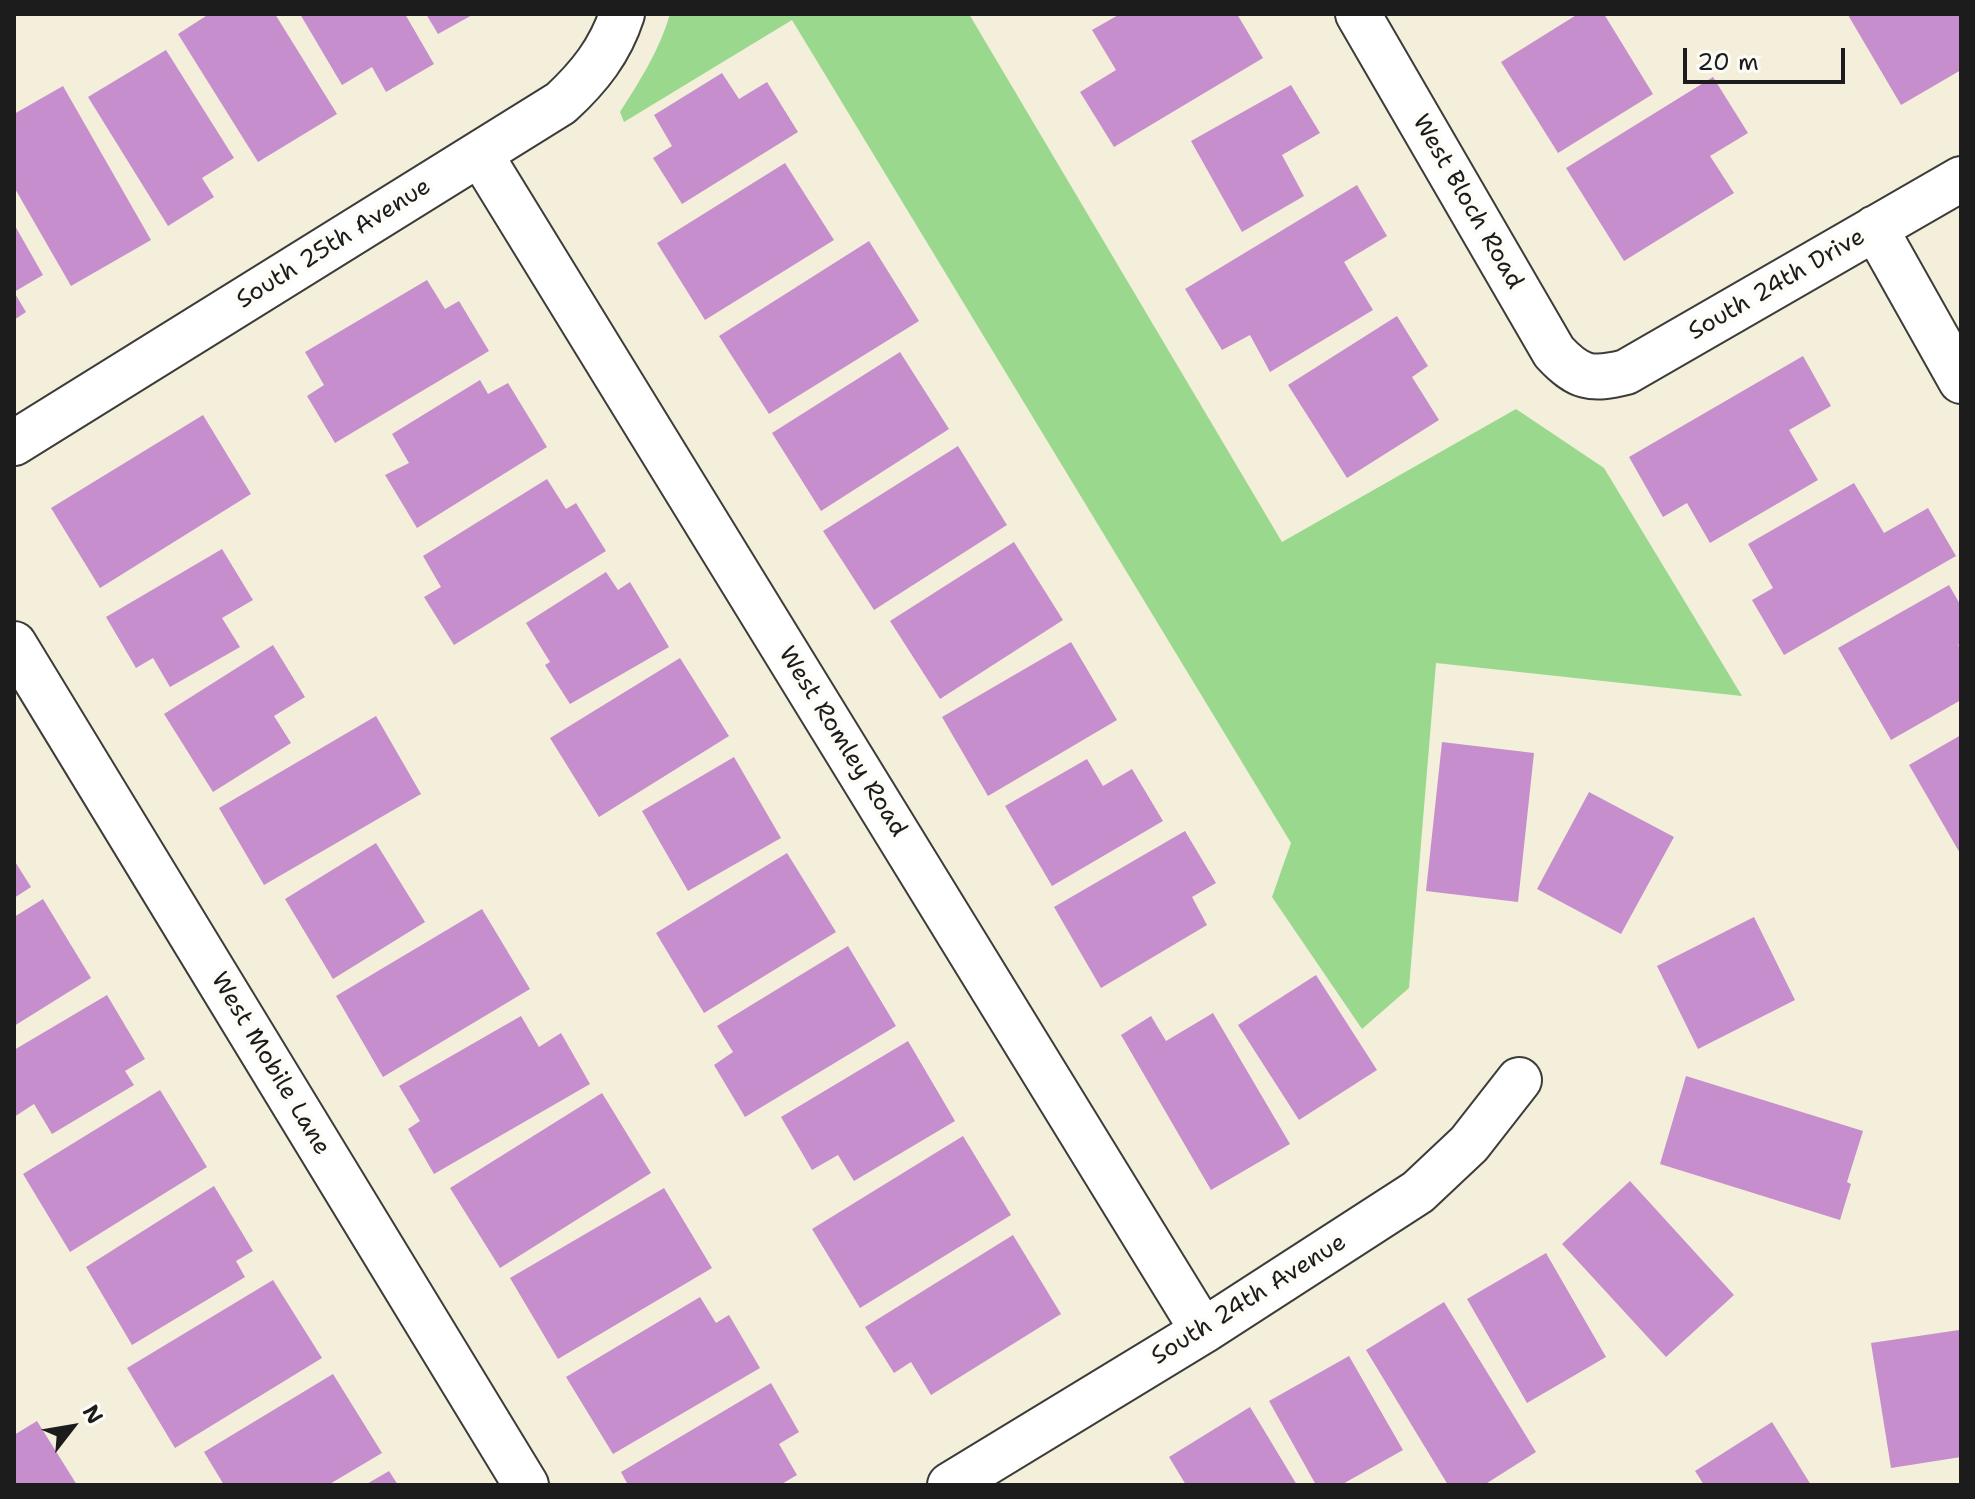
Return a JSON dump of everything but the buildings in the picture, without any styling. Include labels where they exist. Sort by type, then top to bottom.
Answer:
[{"type":"street","name":"South 25th Avenue","points":[[14,443],[561,103],[586,79],[610,44],[622,14]]},
{"type":"street","name":"West Bloch Road","points":[[1358,14],[1554,352],[1569,368],[1589,378]]},
{"type":"street","name":"West Romley Road","points":[[480,154],[1203,1331]]},
{"type":"street","name":"South 24th Drive","points":[[1589,378],[1605,378],[1626,372],[1961,179]]},
{"type":"street","points":[[1875,228],[1961,381]]},
{"type":"street","name":"West Mobile Lane","points":[[14,644],[526,1485]]},
{"type":"street","name":"South 24th Avenue","points":[[950,1485],[1203,1331],[1418,1192],[1469,1144],[1519,1080]]},
{"type":"green space","points":[[670,14],[969,14],[1282,542],[1516,409],[1604,468],[1742,696],[1436,663],[1409,988],[1362,1029],[1272,897],[1291,843],[792,20],[624,122],[620,112],[655,52]]}]
